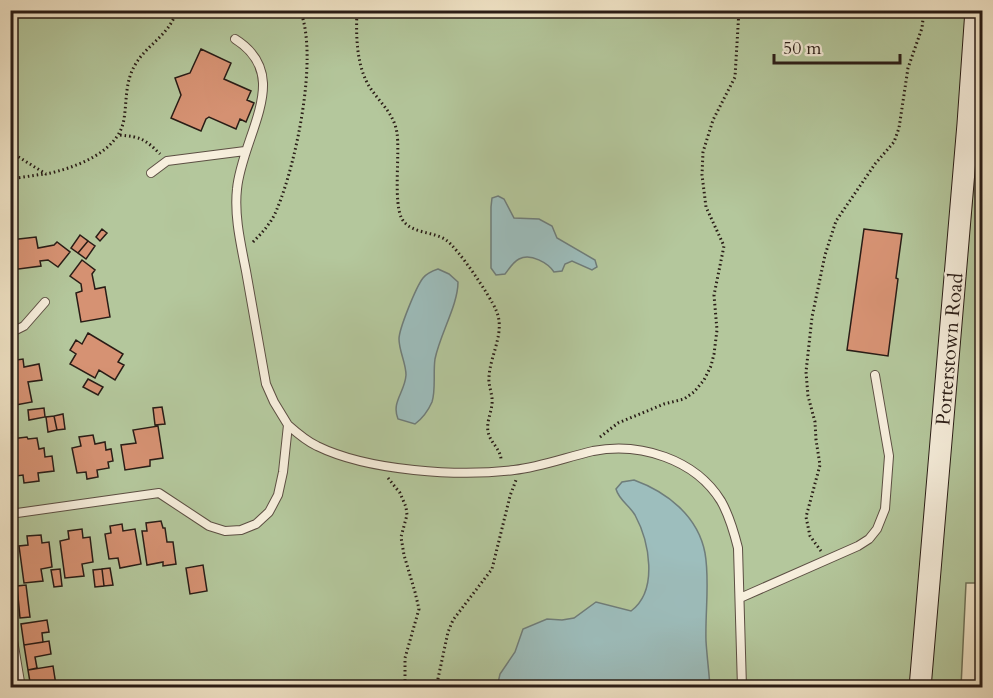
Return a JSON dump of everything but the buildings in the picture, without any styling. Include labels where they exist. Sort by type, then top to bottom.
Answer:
[{"type":"street","name":"Porterstown Road","points":[[920,687],[976,10]]},
{"type":"lane","points":[[235,39],[252,52],[259,64],[263,82],[261,103],[245,151],[237,190],[236,207],[242,251],[266,384],[288,425],[303,438],[319,447],[373,463],[449,474],[524,468],[595,451],[624,448],[661,455],[688,468],[721,501],[738,548],[742,687]]},
{"type":"lane","points":[[151,173],[167,161],[245,151]]},
{"type":"lane","points":[[10,333],[24,326],[45,302]]},
{"type":"lane","points":[[740,598],[869,539],[882,520],[889,456],[875,375]]},
{"type":"lane","points":[[10,514],[159,493],[209,526],[225,531],[240,530],[256,524],[269,512],[278,495],[288,425]]},
{"type":"lane","points":[[10,622],[21,687]]},
{"type":"path","points":[[10,179],[60,171],[85,161],[111,144],[120,135],[124,118],[124,98],[129,78],[144,53],[163,37],[177,10]]},
{"type":"path","points":[[242,251],[261,234],[277,209],[299,140],[306,59],[303,19],[300,10]]},
{"type":"path","points":[[357,10],[361,68],[369,86],[394,120],[402,218],[418,231],[446,240],[457,250],[486,292],[500,321],[499,334],[489,369],[488,380],[492,403],[488,426],[489,436],[500,452],[501,471]]},
{"type":"path","points":[[598,438],[618,423],[664,404],[684,399],[694,392],[704,380],[714,354],[717,330],[714,295],[724,246],[706,207],[702,174],[703,152],[713,120],[735,77],[739,10]]},
{"type":"path","points":[[827,560],[810,536],[806,517],[820,465],[806,372],[812,317],[825,255],[836,221],[875,164],[894,142],[899,128],[908,68],[920,34],[924,10]]},
{"type":"path","points":[[120,135],[139,136],[167,161]]},
{"type":"path","points":[[10,154],[46,174]]},
{"type":"path","points":[[373,463],[400,493],[406,507],[407,515],[401,537],[419,609],[405,658],[405,687]]},
{"type":"path","points":[[436,687],[448,632],[453,620],[492,569],[514,484],[524,468]]},
{"type":"green space","points":[[10,11],[976,11],[917,687],[11,687]]},
{"type":"green space","points":[[982,90],[982,583],[966,583],[961,687],[930,688],[948,467]]},
{"type":"water","points":[[498,196],[504,199],[514,218],[539,219],[552,226],[557,238],[595,260],[597,267],[592,270],[572,261],[565,264],[562,271],[554,272],[539,260],[524,257],[515,262],[505,274],[496,275],[491,268],[491,207],[492,198]]},
{"type":"water","points":[[438,269],[449,274],[458,282],[457,291],[435,359],[432,402],[415,424],[398,419],[396,413],[397,402],[406,375],[399,339],[408,308],[420,283],[426,275]]},
{"type":"water","points":[[634,480],[658,491],[679,507],[696,528],[701,540],[707,574],[706,641],[710,687],[497,687],[500,674],[515,652],[523,629],[547,619],[574,618],[596,602],[631,611],[640,602],[648,578],[647,551],[635,515],[616,489],[622,482]]}]
